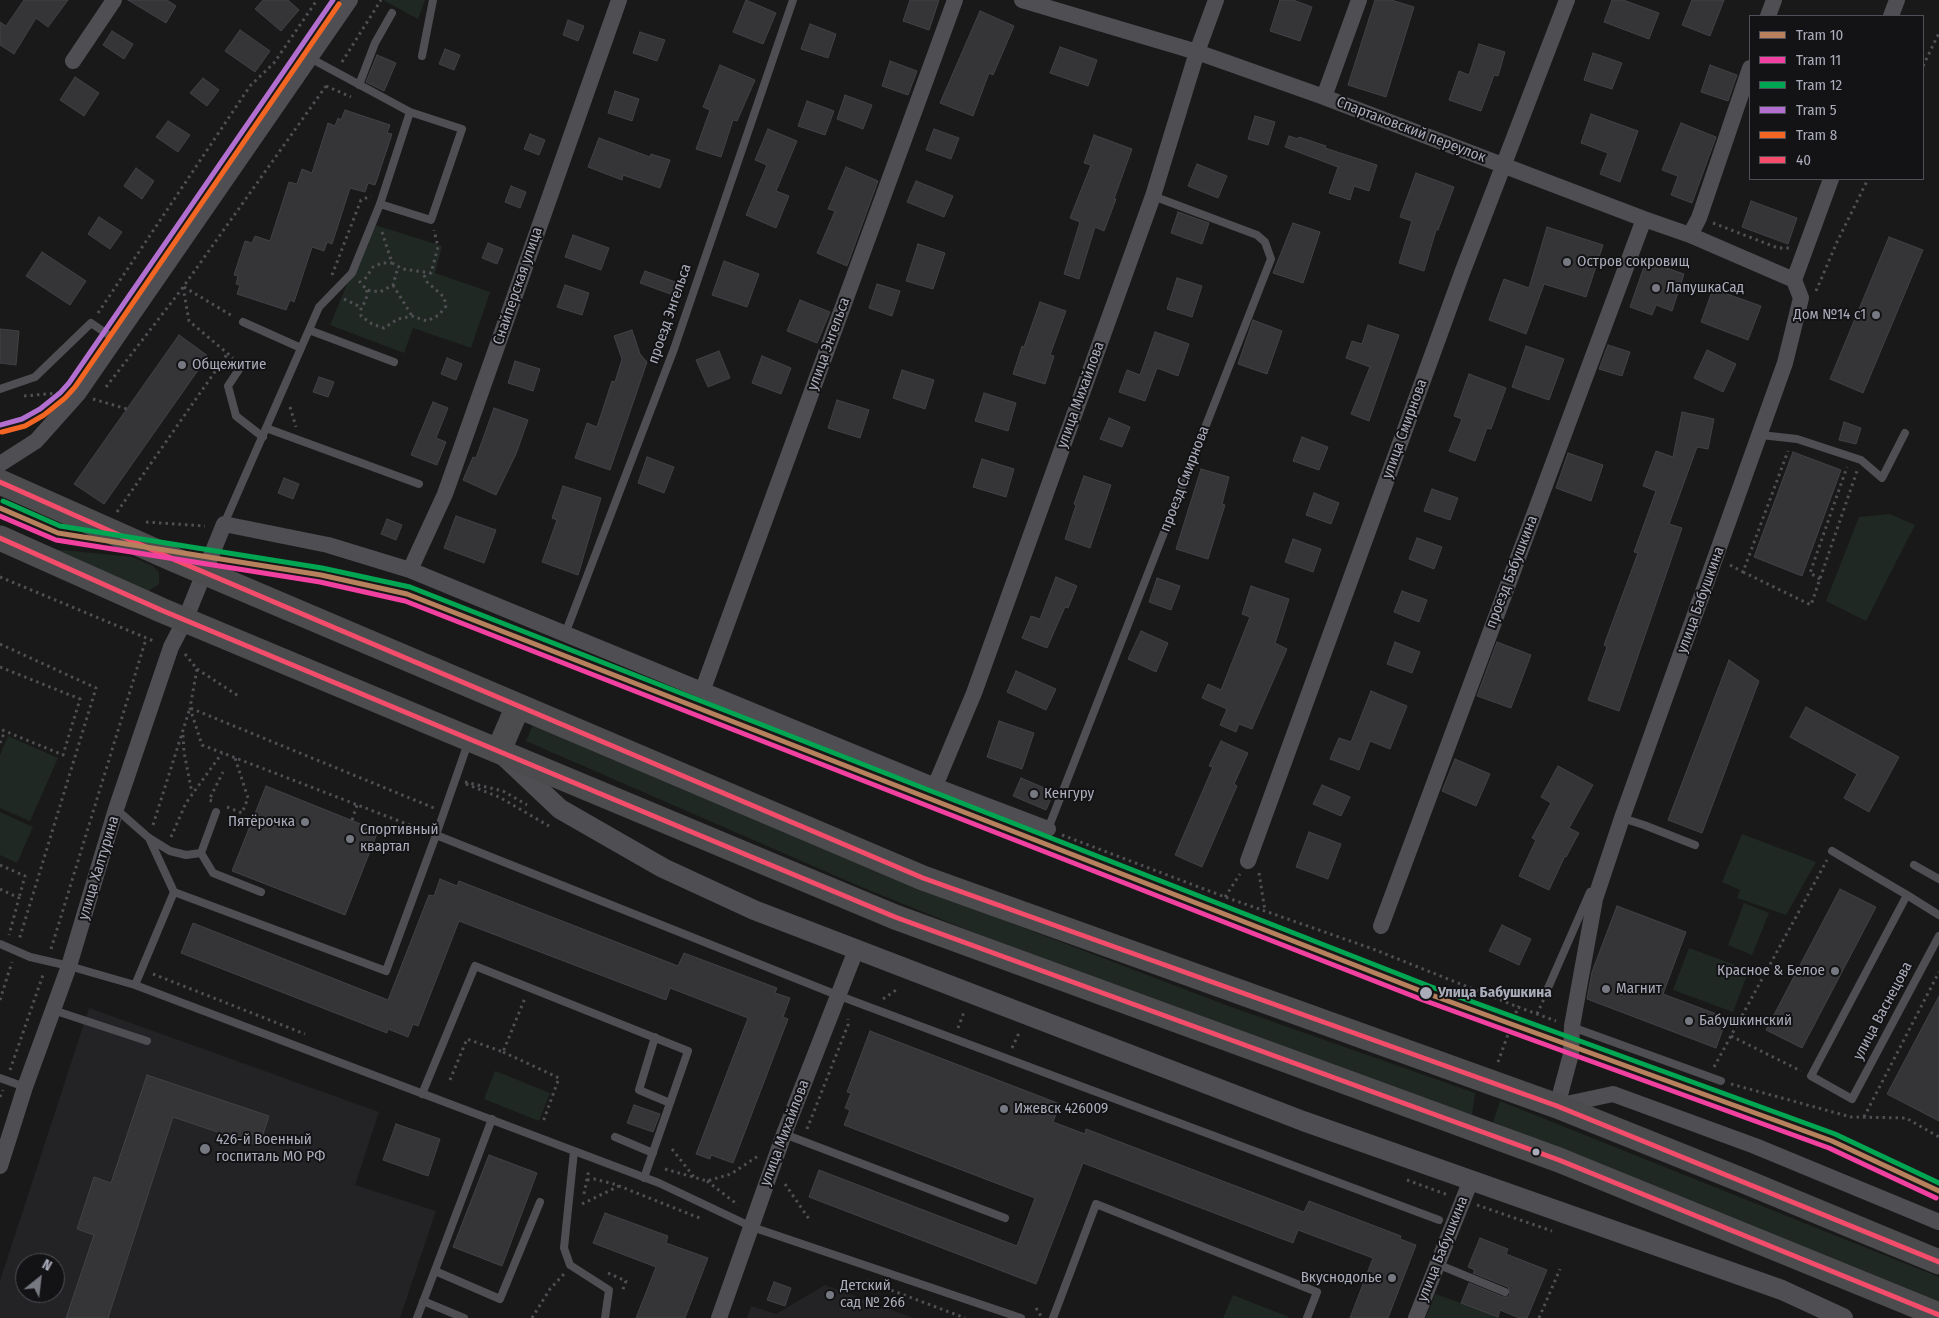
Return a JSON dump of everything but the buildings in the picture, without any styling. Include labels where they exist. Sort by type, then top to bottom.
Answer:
[{"type":"main road","points":[[0,482],[205,572],[923,878],[1557,1106],[1939,1262]]},
{"type":"main road","points":[[0,538],[185,620],[895,917],[1559,1160],[1939,1315]]},
{"type":"main road","points":[[499,750],[518,706]]},
{"type":"street","points":[[73,61],[114,0]]},
{"type":"street","points":[[0,464],[36,441],[78,394],[350,0]]},
{"type":"street","name":"Снайперская улица","points":[[410,570],[445,494],[619,0]]},
{"type":"street","name":"улица Энгельса","points":[[703,689],[956,0]]},
{"type":"street","name":"Спартаковский переулок","points":[[1022,0],[1050,4],[1197,52],[1324,97],[1644,219],[1690,234],[1794,280]]},
{"type":"street","name":"улица Михайлова","points":[[935,786],[974,693],[1153,196],[1197,52],[1216,0]]},
{"type":"street","points":[[1324,97],[1359,0]]},
{"type":"street","name":"улица Смирнова","points":[[1248,861],[1462,273],[1567,0]]},
{"type":"street","points":[[1768,15],[1774,0]]},
{"type":"street","points":[[1891,15],[1897,0]]},
{"type":"street","points":[[1690,234],[1699,218],[1749,71]]},
{"type":"street","points":[[1801,298],[1794,280],[1831,180]]},
{"type":"street","name":"проезд Бабушкина","points":[[1381,926],[1644,219]]},
{"type":"street","name":"улица Бабушкина","points":[[1557,1106],[1571,1054],[1572,1026],[1595,899],[1622,818],[1761,435],[1785,362],[1801,298]]},
{"type":"street","points":[[224,524],[328,545],[410,570],[935,786],[1048,830]]},
{"type":"street","name":"улица Халтурина","points":[[0,1166],[25,1087],[69,966],[116,809],[171,647],[185,620],[224,524]]},
{"type":"street","points":[[499,750],[560,809],[663,868],[754,910],[1303,1121],[1782,1290],[1843,1318]]},
{"type":"street","name":"улица Михайлова","points":[[719,1318],[783,1137],[856,950]]},
{"type":"street","points":[[1557,1106],[1613,1094],[1755,1146],[1939,1222]]},
{"type":"street","name":"улица Бабушкина","points":[[1416,1318],[1471,1180]]},
{"type":"lane","points":[[422,56],[433,0]]},
{"type":"lane","name":"проезд Энгельса","points":[[565,634],[674,349],[793,0]]},
{"type":"lane","points":[[358,85],[376,43],[392,13]]},
{"type":"lane","points":[[310,58],[410,112],[462,129],[431,220],[380,204]]},
{"type":"lane","points":[[224,524],[319,308],[352,274],[380,204],[410,112]]},
{"type":"lane","name":"проезд Смирнова","points":[[1048,830],[1271,259],[1265,242],[1257,235],[1153,196]]},
{"type":"lane","points":[[243,322],[302,348]]},
{"type":"lane","points":[[0,388],[35,377],[91,324],[116,340]]},
{"type":"lane","points":[[309,330],[394,362]]},
{"type":"lane","points":[[242,365],[228,386],[236,416],[262,436]]},
{"type":"lane","points":[[266,428],[419,484]]},
{"type":"lane","points":[[1761,435],[1793,438],[1861,460],[1882,478],[1905,433]]},
{"type":"lane","points":[[149,838],[174,892],[386,971],[470,739]]},
{"type":"lane","points":[[116,809],[149,838],[170,851],[186,855],[201,853]]},
{"type":"lane","points":[[201,853],[216,812]]},
{"type":"lane","points":[[1548,988],[1622,818],[1695,845]]},
{"type":"lane","points":[[436,835],[837,995],[1439,1220]]},
{"type":"lane","points":[[1832,851],[1939,915]]},
{"type":"lane","points":[[201,853],[213,873],[261,892]]},
{"type":"lane","points":[[1914,865],[1939,879]]},
{"type":"lane","points":[[135,985],[174,892]]},
{"type":"lane","points":[[1811,1076],[1907,895]]},
{"type":"lane","name":"улица Васнецова","points":[[1811,1076],[1852,1099],[1939,936]]},
{"type":"lane","points":[[3,945],[48,962],[69,966],[135,985],[492,1119],[754,1222],[1021,1318]]},
{"type":"lane","points":[[422,1094],[475,966],[688,1051],[644,1178]]},
{"type":"lane","points":[[53,1010],[148,1041]]},
{"type":"lane","points":[[1572,1026],[1721,1081]]},
{"type":"lane","points":[[655,1037],[639,1090],[670,1103]]},
{"type":"lane","points":[[3,1079],[25,1087]]},
{"type":"lane","points":[[417,1318],[492,1119]]},
{"type":"lane","points":[[783,1137],[1005,1218]]},
{"type":"lane","points":[[615,1138],[653,1154]]},
{"type":"lane","points":[[574,1151],[564,1248],[570,1265],[609,1290],[605,1318]]},
{"type":"lane","points":[[435,1271],[500,1299],[540,1202]]},
{"type":"lane","points":[[1053,1318],[1096,1204],[1317,1292],[1307,1318]]},
{"type":"lane","points":[[1437,1264],[1505,1292]]},
{"type":"lane","points":[[423,1301],[464,1318]]},
{"type":"path","points":[[91,324],[250,86],[274,63],[317,0]]},
{"type":"path","points":[[102,392],[183,287],[336,72],[381,0]]},
{"type":"path","points":[[1924,64],[1939,33]]},
{"type":"path","points":[[326,86],[358,100]]},
{"type":"path","points":[[1801,298],[1817,291],[1837,242],[1868,180]]},
{"type":"path","points":[[330,279],[361,200],[372,196],[377,191]]},
{"type":"path","points":[[373,221],[384,234],[392,264],[403,269],[431,273],[438,247],[431,220]]},
{"type":"path","points":[[352,274],[367,290],[380,292],[393,285],[398,267]]},
{"type":"path","points":[[367,290],[366,301],[361,308],[361,316],[372,324],[384,328],[398,319],[412,316],[427,321],[439,315],[446,306],[444,297],[427,282],[424,273]]},
{"type":"path","points":[[393,285],[412,316]]},
{"type":"path","points":[[183,287],[243,322]]},
{"type":"path","points":[[183,287],[189,321],[242,365]]},
{"type":"path","points":[[334,292],[361,308]]},
{"type":"path","points":[[115,514],[228,353]]},
{"type":"path","points":[[1743,572],[1793,438]]},
{"type":"path","points":[[1726,572],[1729,565],[1811,605],[1861,460]]},
{"type":"path","points":[[1820,579],[1810,573],[1847,467],[1839,464]]},
{"type":"path","points":[[0,577],[146,639],[171,647],[185,655],[197,669],[240,696]]},
{"type":"path","points":[[0,1097],[3,1079],[48,962],[146,639]]},
{"type":"path","points":[[0,644],[96,688],[0,1000]]},
{"type":"path","points":[[0,667],[80,699],[63,755],[0,729]]},
{"type":"path","points":[[149,838],[190,708],[197,669]]},
{"type":"path","points":[[190,708],[202,745],[436,835]]},
{"type":"path","points":[[190,708],[444,812]]},
{"type":"path","points":[[0,743],[5,731]]},
{"type":"path","points":[[183,732],[184,752],[192,794]]},
{"type":"path","points":[[170,851],[171,834],[186,803],[222,753]]},
{"type":"path","points":[[219,804],[242,813],[248,798],[235,758]]},
{"type":"path","points":[[214,802],[210,800],[222,772]]},
{"type":"path","points":[[352,820],[357,805]]},
{"type":"path","points":[[1048,830],[1225,897],[1373,948],[1518,1007]]},
{"type":"path","points":[[1709,1077],[1832,851]]},
{"type":"path","points":[[1225,897],[1248,861],[1258,868],[1265,910]]},
{"type":"path","points":[[0,865],[25,876],[3,945]]},
{"type":"path","points":[[0,890],[19,898]]},
{"type":"path","points":[[141,970],[307,1035]]},
{"type":"path","points":[[1864,1117],[1939,972]]},
{"type":"path","points":[[503,1052],[529,987]]},
{"type":"path","points":[[1537,1014],[1548,988]]},
{"type":"path","points":[[1731,1036],[1811,1076]]},
{"type":"path","points":[[450,1080],[467,1039],[503,1052],[559,1078],[543,1122]]},
{"type":"path","points":[[1721,1081],[1851,1117],[1906,1118],[1939,1136]]},
{"type":"path","points":[[707,1181],[731,1174],[783,1137]]},
{"type":"path","points":[[672,1149],[694,1177]]},
{"type":"path","points":[[664,1169],[707,1181],[754,1222]]},
{"type":"path","points":[[580,1214],[586,1180],[594,1179],[619,1186],[711,1223]]},
{"type":"path","points":[[785,1184],[809,1219]]},
{"type":"path","points":[[582,1204],[619,1186]]},
{"type":"path","points":[[1539,1318],[1560,1269]]},
{"type":"path","points":[[602,1270],[626,1282],[619,1300]]},
{"type":"path","points":[[532,1318],[550,1289],[561,1278]]},
{"type":"path","points":[[1036,1308],[1043,1318]]},
{"type":"shaded area","points":[[383,0],[425,0],[418,19]]},
{"type":"shaded area","points":[[372,224],[442,246],[435,273],[490,292],[471,348],[413,328],[404,353],[330,325]]},
{"type":"shaded area","points":[[1890,514],[1915,525],[1866,621],[1826,601],[1859,517]]},
{"type":"shaded area","points":[[52,549],[132,557],[153,566],[159,573],[159,584],[146,593]]},
{"type":"shaded area","points":[[534,722],[875,871],[1231,1007],[1475,1093],[1472,1115],[975,933],[859,886],[526,741]]},
{"type":"shaded area","points":[[8,736],[58,758],[30,821],[0,808],[0,755]]},
{"type":"shaded area","points":[[0,812],[33,827],[17,863],[0,855]]},
{"type":"shaded area","points":[[1742,834],[1816,862],[1786,915],[1737,898],[1740,890],[1722,882]]},
{"type":"shaded area","points":[[1744,903],[1769,913],[1752,955],[1728,945]]},
{"type":"shaded area","points":[[1689,948],[1749,970],[1733,1012],[1673,990]]},
{"type":"shaded area","name":"426-й Военный госпиталь МО РФ","points":[[89,1008],[379,1112],[355,1185],[436,1211],[400,1318],[0,1318],[0,1281]]},
{"type":"shaded area","points":[[495,1071],[550,1093],[539,1121],[484,1099]]},
{"type":"shaded area","points":[[1500,1101],[1939,1277],[1939,1303],[1493,1122]]},
{"type":"shaded area","name":"Детский сад № 266","points":[[825,1285],[913,1318],[747,1318],[751,1306],[776,1314]]},
{"type":"shaded area","points":[[1435,1294],[1461,1303],[1501,1318],[1426,1318]]},
{"type":"shaded area","points":[[1233,1295],[1289,1317],[1223,1318]]},
{"type":"tram line","name":"5","points":[[0,425],[22,419],[40,409],[69,383],[333,0]]},
{"type":"tram line","name":"8","points":[[2,432],[25,426],[44,415],[75,387],[339,4]]},
{"type":"tram line","name":"12","points":[[3,501],[60,526],[322,568],[410,587],[1429,986],[1835,1134],[1939,1183]]},
{"type":"tram line","name":"10","points":[[0,508],[58,533],[321,575],[407,594],[1426,993],[1832,1141],[1939,1191]]},
{"type":"tram line","name":"11","points":[[0,516],[56,540],[320,582],[405,601],[1423,1000],[1829,1148],[1936,1198]]},
{"type":"transit line","name":"40","points":[[0,482],[173,559],[923,878],[1557,1106],[1939,1262]]},
{"type":"transit line","name":"40","points":[[0,538],[161,610],[895,917],[1559,1160],[1939,1315]]},
{"type":"place","name":"Остров сокровищ","points":[[1567,262]]},
{"type":"place","name":"ЛапушкаСад","points":[[1656,288]]},
{"type":"place","name":"Дом №14 с1","points":[[1876,315]]},
{"type":"place","name":"Общежитие","points":[[182,365]]},
{"type":"place","name":"Кенгуру","points":[[1034,794]]},
{"type":"place","name":"Пятёрочка","points":[[305,822]]},
{"type":"place","name":"Спортивный квартал","points":[[350,839]]},
{"type":"place","name":"Красное & Белое","points":[[1835,971]]},
{"type":"place","name":"Магнит","points":[[1606,989]]},
{"type":"place","name":"Улица Бабушкина","points":[[1426,993]]},
{"type":"place","name":"Бабушкинский","points":[[1689,1021]]},
{"type":"place","name":"Ижевск 426009","points":[[1004,1109]]},
{"type":"place","name":"426-й Военный госпиталь МО РФ","points":[[205,1149]]},
{"type":"place","name":"Вкуснодолье","points":[[1392,1278]]},
{"type":"place","name":"Детский сад № 266","points":[[830,1295]]}]
